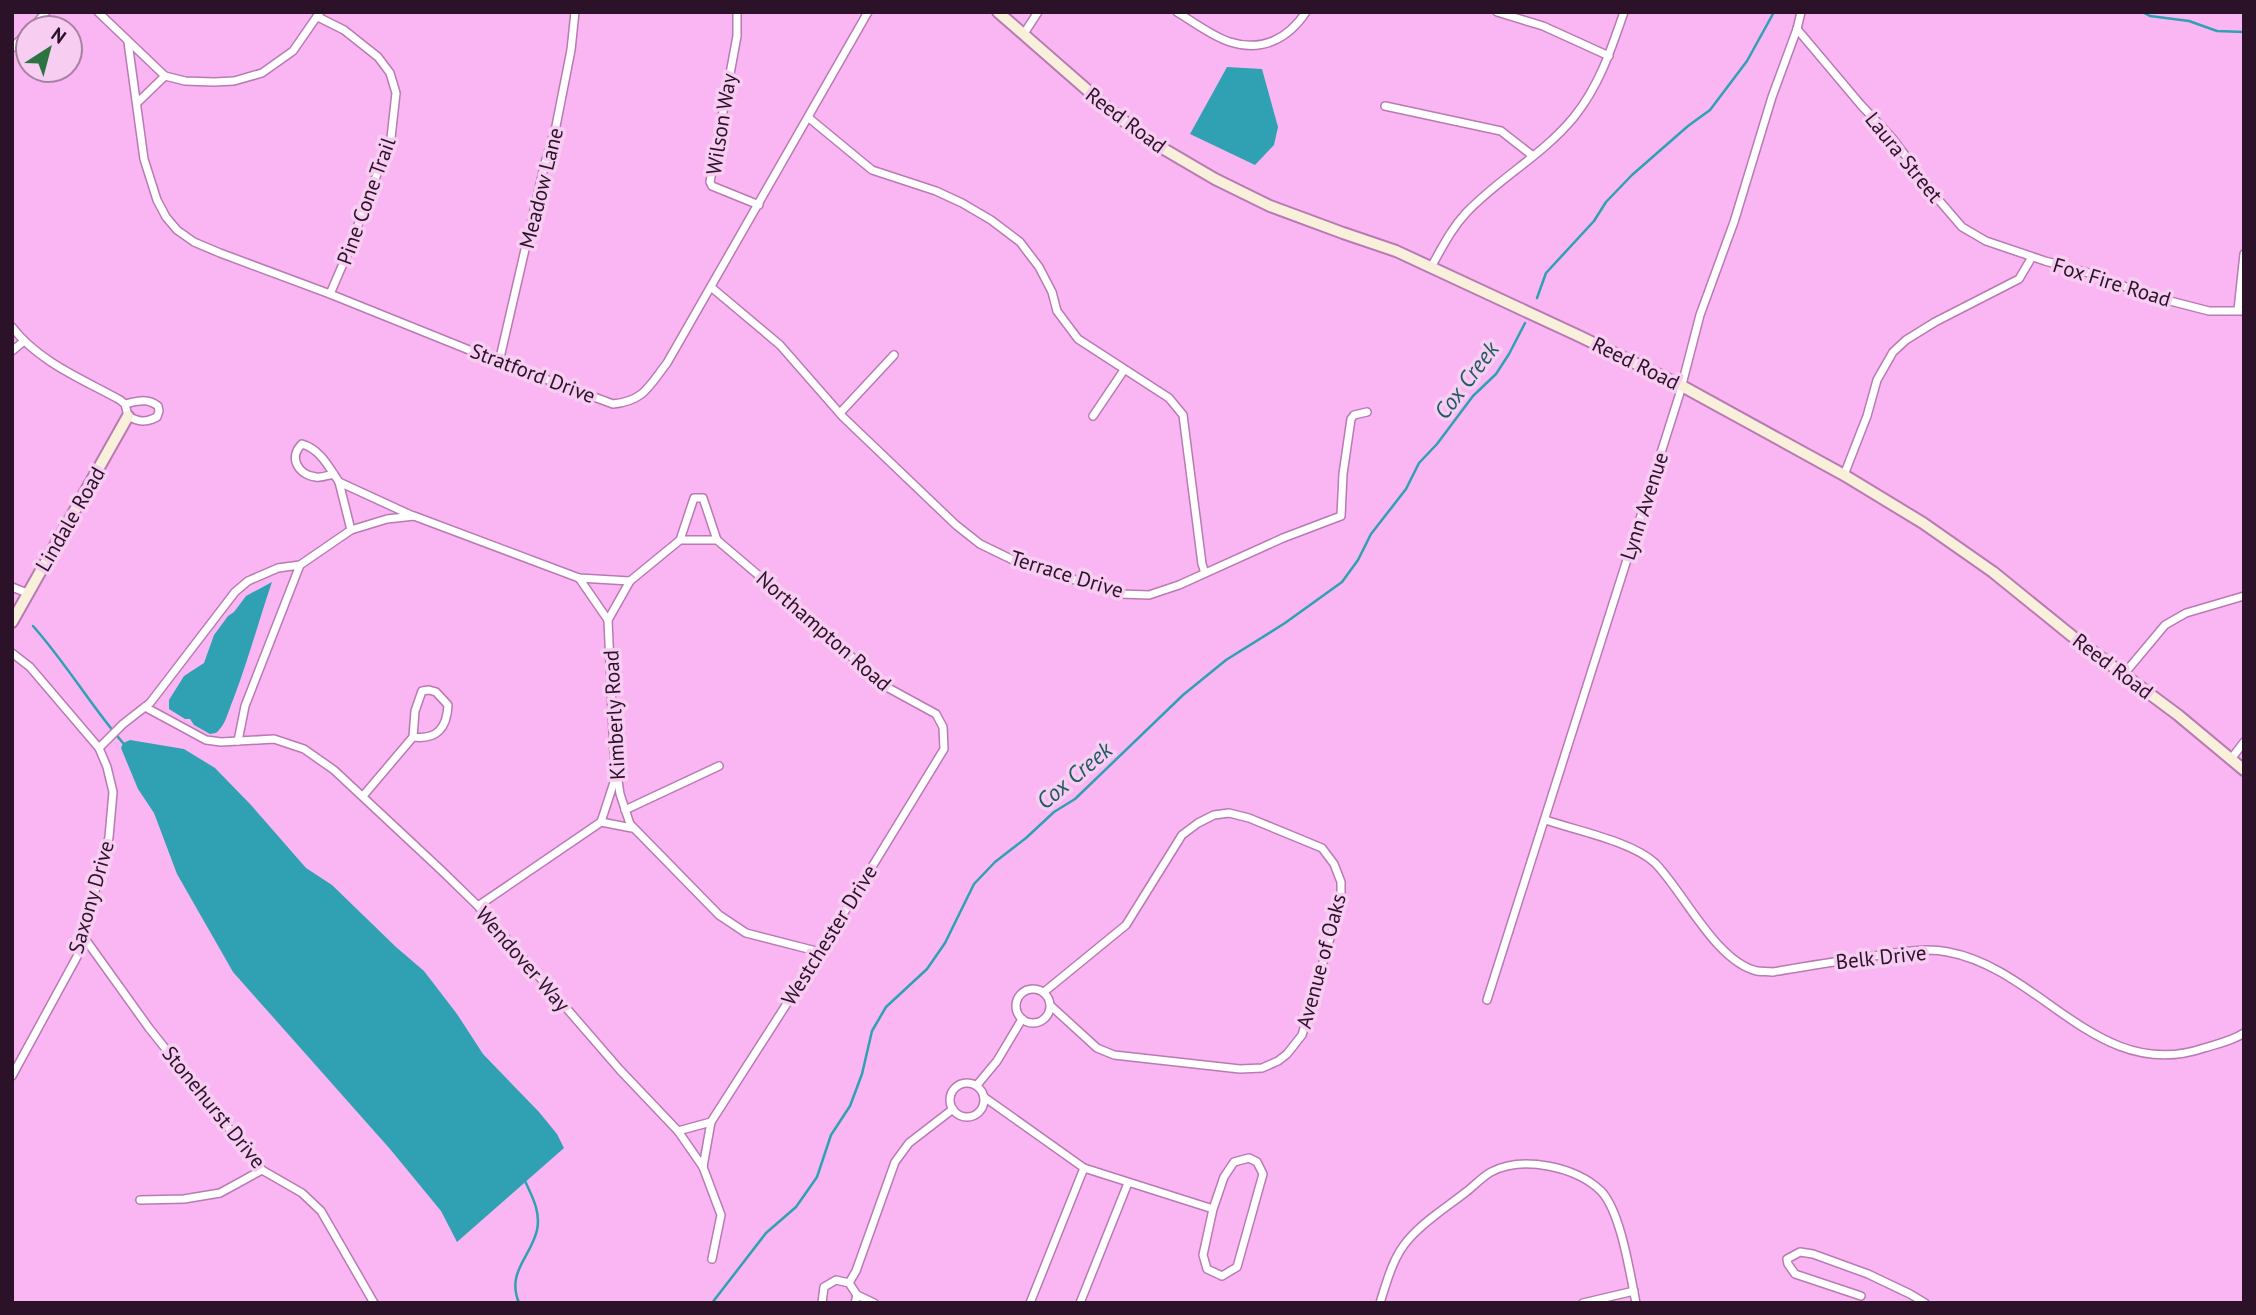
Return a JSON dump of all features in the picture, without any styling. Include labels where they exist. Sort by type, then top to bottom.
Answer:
[{"type":"street","points":[[98,12],[165,76],[185,81],[234,81],[262,73],[293,51],[319,15]]},
{"type":"street","name":"Meadow Lane","points":[[499,362],[556,126],[571,50],[575,12]]},
{"type":"street","name":"Wilson Way","points":[[737,12],[737,36],[710,182],[712,186],[759,205]]},
{"type":"street","name":"Stratford Drive","points":[[128,42],[148,171],[157,200],[177,230],[203,246],[613,404],[640,397],[667,363],[869,12]]},
{"type":"street","name":"Reed Road","points":[[998,12],[1145,138],[1215,179],[1270,206],[1396,251],[1682,386],[1844,475],[1923,523],[1993,572],[2072,636],[2178,715],[2244,770]]},
{"type":"street","points":[[1023,35],[1038,12]]},
{"type":"street","points":[[1177,12],[1229,42],[1250,45],[1270,43],[1290,32],[1306,12]]},
{"type":"street","points":[[1497,12],[1543,26],[1609,57]]},
{"type":"street","points":[[1431,267],[1447,238],[1466,214],[1565,127],[1584,104],[1609,57],[1624,12]]},
{"type":"street","name":"Lynn Avenue","points":[[1487,1000],[1682,386],[1700,316],[1734,222],[1801,12]]},
{"type":"street","name":"Pine Cone Trail","points":[[319,15],[344,30],[378,57],[390,74],[396,93],[391,138],[355,236],[330,294]]},
{"type":"street","name":"Laura Street","points":[[1797,29],[1893,139],[1962,227],[1986,241],[2032,257]]},
{"type":"street","points":[[137,103],[165,76]]},
{"type":"street","points":[[1385,106],[1501,131],[1533,156]]},
{"type":"street","points":[[809,118],[873,170],[962,202],[1020,242],[1039,267],[1052,292],[1057,311],[1078,339],[1169,398],[1183,415],[1205,573]]},
{"type":"street","points":[[2241,310],[2244,254]]},
{"type":"street","name":"Fox Fire Road","points":[[1844,475],[1867,416],[1877,380],[1893,352],[1906,340],[1935,322],[2019,279],[2032,257],[2096,275],[2143,294],[2209,311],[2241,310]]},
{"type":"street","name":"Terrace Drive","points":[[711,287],[780,345],[840,413],[956,525],[980,544],[999,554],[1121,594],[1149,594],[1179,585],[1283,538],[1341,516],[1343,474],[1351,419],[1354,415],[1367,412]]},
{"type":"street","points":[[12,327],[42,356],[125,404],[143,400],[159,405],[157,417],[141,422],[128,416],[125,404]]},
{"type":"street","points":[[12,351],[24,341]]},
{"type":"street","points":[[840,413],[894,355]]},
{"type":"street","points":[[1093,416],[1124,370]]},
{"type":"street","name":"Lindale Road","points":[[12,622],[128,416]]},
{"type":"street","points":[[334,474],[317,477],[306,474],[298,468],[294,458],[296,450],[302,444],[310,446],[334,474],[339,482],[351,530]]},
{"type":"street","points":[[339,482],[414,516],[579,578],[630,581],[680,540],[694,498],[703,498],[717,540],[680,540]]},
{"type":"street","points":[[12,653],[30,667],[99,748],[145,707],[235,592],[248,580],[278,568],[300,565],[351,530],[387,519],[414,516]]},
{"type":"street","name":"Northampton Road","points":[[717,540],[883,685],[936,715]]},
{"type":"street","points":[[145,707],[206,740],[237,741],[245,706],[300,565]]},
{"type":"street","name":"Kimberly Road","points":[[579,578],[608,620]]},
{"type":"street","name":"Kimberly Road","points":[[630,581],[608,620],[614,754],[620,794],[630,824],[719,915],[746,933],[820,951]]},
{"type":"street","points":[[12,587],[27,593]]},
{"type":"street","points":[[2124,674],[2165,625],[2186,613],[2244,596]]},
{"type":"street","points":[[363,796],[413,737],[415,711],[422,691],[436,692],[448,705],[448,718],[444,726],[423,738],[413,737]]},
{"type":"street","name":"Westchester Drive","points":[[711,1122],[944,749],[943,727],[936,715]]},
{"type":"street","name":"Wendover Way","points":[[237,741],[274,739],[304,749],[334,770],[363,796],[478,906],[620,1070],[678,1131],[703,1167],[721,1215],[712,1259]]},
{"type":"street","points":[[2231,759],[2244,742]]},
{"type":"street","name":"Saxony Drive","points":[[12,1076],[79,953],[109,837],[113,792],[99,748]]},
{"type":"street","points":[[625,810],[719,766]]},
{"type":"street","points":[[478,906],[601,822],[617,775]]},
{"type":"street","name":"Avenue of Oaks","points":[[1044,992],[1126,925],[1182,835],[1214,815],[1229,813],[1248,818],[1322,848],[1334,864],[1342,882],[1336,921],[1302,1035],[1278,1061],[1262,1068],[1240,1069],[1114,1055],[1097,1048],[1051,1006]]},
{"type":"street","name":"Belk Drive","points":[[1546,820],[1636,850],[1655,863],[1716,942],[1740,964],[1756,971],[1773,972],[1893,953],[1947,951],[2003,974],[2121,1049],[2158,1055],[2181,1054],[2244,1033]]},
{"type":"street","points":[[601,822],[634,828]]},
{"type":"street","name":"Stonehurst Drive","points":[[83,936],[149,1028],[262,1170],[302,1193],[321,1211],[374,1303]]},
{"type":"street","points":[[1030,989],[1044,992],[1051,1006],[1041,1020],[1035,1023],[1022,1019],[1016,1009],[1019,996],[1030,989]]},
{"type":"street","points":[[977,1085],[997,1061],[1022,1019]]},
{"type":"street","points":[[977,1085],[964,1083],[953,1089],[949,1099],[953,1109],[957,1114],[970,1117],[981,1110],[984,1097]]},
{"type":"street","points":[[977,1085],[984,1097],[1084,1168],[1213,1209]]},
{"type":"street","points":[[849,1283],[856,1271],[895,1162],[909,1143],[953,1109]]},
{"type":"street","points":[[678,1131],[711,1122],[703,1167]]},
{"type":"street","points":[[1249,1157],[1257,1162],[1263,1174],[1237,1267],[1223,1276],[1207,1269],[1203,1255],[1213,1209],[1224,1177],[1234,1162],[1249,1157]]},
{"type":"street","points":[[1380,1303],[1393,1265],[1408,1240],[1492,1172],[1519,1163],[1578,1175],[1602,1192],[1618,1224],[1636,1303]]},
{"type":"street","points":[[1030,1303],[1084,1168]]},
{"type":"street","points":[[140,1200],[184,1199],[220,1193],[262,1170]]},
{"type":"street","points":[[1080,1303],[1128,1183]]},
{"type":"street","points":[[1861,1296],[1795,1275],[1787,1264],[1787,1259],[1800,1252],[1813,1254],[1868,1274],[1925,1303]]},
{"type":"street","points":[[822,1303],[824,1287],[836,1280],[849,1283]]},
{"type":"street","points":[[849,1283],[856,1299],[874,1303]]},
{"type":"street","points":[[1583,1303],[1634,1292]]},
{"type":"shaded area","points":[[1227,67],[1262,69],[1278,127],[1274,145],[1255,165],[1190,134]]},
{"type":"shaded area","points":[[272,582],[224,724],[218,731],[210,734],[194,725],[190,719],[185,719],[169,709],[169,700],[184,676],[204,663],[214,635],[228,616],[246,596]]},
{"type":"shaded area","points":[[130,740],[184,749],[215,768],[306,868],[332,885],[424,971],[483,1054],[557,1134],[564,1148],[457,1242],[441,1211],[390,1149],[233,972],[177,874],[154,813],[138,789],[121,748],[123,743]]},
{"type":"waterway","name":"Cox Creek","points":[[1537,298],[1546,273],[1594,221],[1606,202],[1632,175],[1710,110],[1747,61],[1774,12]]},
{"type":"waterway","points":[[2142,12],[2150,16],[2189,21],[2217,31],[2244,32]]},
{"type":"waterway","name":"Cox Creek","points":[[712,1303],[766,1233],[796,1207],[817,1177],[831,1135],[850,1106],[862,1074],[872,1031],[886,1007],[927,969],[945,943],[974,884],[995,862],[1054,812],[1075,799],[1183,695],[1226,660],[1285,623],[1342,582],[1358,560],[1371,534],[1406,489],[1419,463],[1473,396],[1496,374],[1525,323]]},
{"type":"waterway","points":[[33,626],[123,743]]},
{"type":"waterway","points":[[519,1303],[515,1282],[517,1273],[534,1240],[538,1223],[535,1204],[525,1181]]}]
